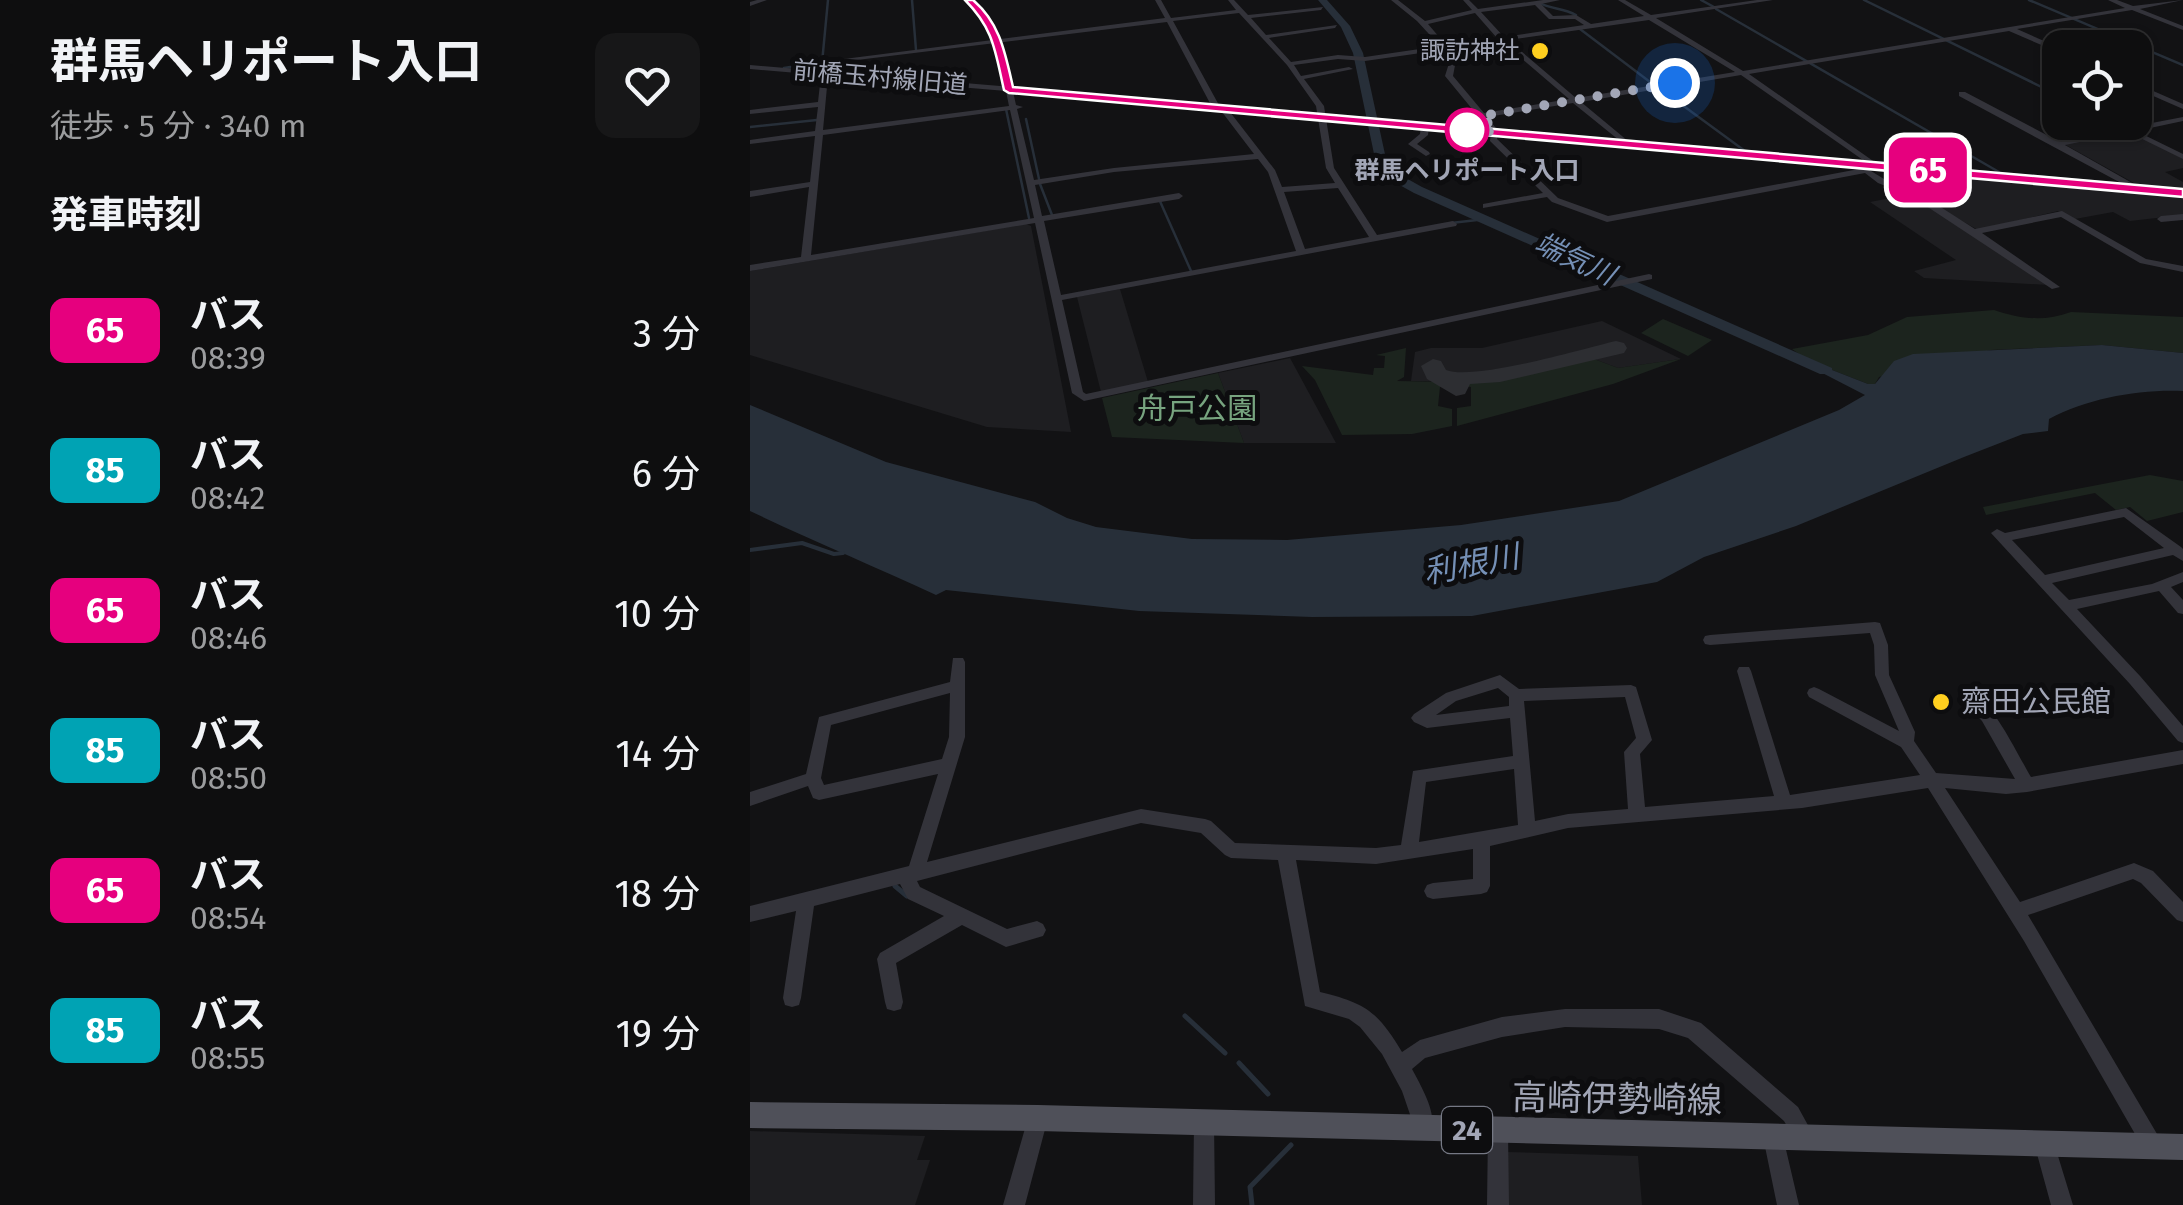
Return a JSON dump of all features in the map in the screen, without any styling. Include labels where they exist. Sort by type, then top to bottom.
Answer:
[{"type":"main road","points":[[970,0],[986,15],[1002,40],[1015,99]]},
{"type":"main road","points":[[978,0],[998,20],[1015,99]]},
{"type":"main road","points":[[1015,99],[1052,93],[2180,194]]},
{"type":"main road","name":"高崎伊勢崎線","points":[[750,1115],[1038,1118],[2183,1147]]},
{"type":"street","points":[[750,4],[764,0]]},
{"type":"street","points":[[1158,0],[1216,108]]},
{"type":"street","points":[[1232,0],[1320,106],[1328,161],[1339,185],[1376,239]]},
{"type":"street","points":[[1394,0],[1414,19],[1426,23],[1476,11],[1557,0]]},
{"type":"street","points":[[1466,0],[1501,38],[1625,143]]},
{"type":"street","points":[[1621,0],[1744,74],[1865,167],[1914,194],[2055,287]]},
{"type":"street","points":[[1289,64],[1365,58],[1770,0]]},
{"type":"street","points":[[2111,0],[2183,28]]},
{"type":"street","points":[[1482,116],[2182,0]]},
{"type":"street","points":[[1537,3],[1551,18],[1576,17],[1590,26]]},
{"type":"street","points":[[771,68],[1169,20],[1321,8]]},
{"type":"street","points":[[1426,23],[1453,60],[1448,76],[1495,132],[1493,139],[1548,194],[1607,220],[1865,167]]},
{"type":"street","points":[[1263,37],[1335,26]]},
{"type":"street","points":[[2010,29],[2042,43]]},
{"type":"street","name":"前橋玉村線旧道","points":[[750,69],[978,87],[1015,99]]},
{"type":"street","points":[[1300,78],[1349,69]]},
{"type":"street","points":[[806,258],[825,73]]},
{"type":"street","points":[[2152,93],[2183,107]]},
{"type":"street","points":[[1962,94],[2136,188]]},
{"type":"street","points":[[750,142],[819,134],[1015,99],[1078,393],[1084,398],[1646,278]]},
{"type":"street","points":[[750,112],[822,104]]},
{"type":"street","points":[[1228,109],[1235,128],[1272,172],[1302,253]]},
{"type":"street","points":[[2152,125],[2183,118]]},
{"type":"street","points":[[1424,126],[1424,135],[1412,144],[1426,154]]},
{"type":"street","points":[[2057,144],[2077,140]]},
{"type":"street","points":[[2148,140],[2183,157]]},
{"type":"street","points":[[1031,183],[1114,170],[1259,156]]},
{"type":"street","points":[[750,194],[815,184]]},
{"type":"street","points":[[1279,190],[1339,185]]},
{"type":"street","points":[[1486,206],[1548,194]]},
{"type":"street","points":[[750,268],[1179,196]]},
{"type":"street","points":[[1974,232],[2062,214],[2142,260],[2183,269]]},
{"type":"street","points":[[2161,219],[2183,216]]},
{"type":"street","points":[[1058,298],[1453,224]]},
{"type":"street","points":[[2179,553],[2126,512],[2000,536],[2183,738]]},
{"type":"street","points":[[2041,580],[2179,553]]},
{"type":"street","points":[[2066,606],[2183,578]]},
{"type":"street","points":[[2161,584],[2183,609]]},
{"type":"street","points":[[1710,640],[1875,627],[1881,645],[1882,675],[1907,732],[1906,742]]},
{"type":"street","points":[[958,662],[957,737],[910,875],[914,893],[1006,938],[1037,930]]},
{"type":"street","points":[[1744,671],[1784,802]]},
{"type":"street","points":[[1527,830],[1517,703],[1500,681],[1450,697],[1419,718],[1426,722],[1517,703],[1631,691],[1644,740],[1632,752],[1637,814]]},
{"type":"street","points":[[947,765],[819,793],[812,778],[824,721],[956,686]]},
{"type":"street","points":[[1814,693],[1906,742],[2019,910],[2153,1146]]},
{"type":"street","points":[[1978,708],[1988,718],[2027,785]]},
{"type":"street","points":[[750,914],[1140,816],[1208,828],[1230,850],[1359,857],[1637,814],[1784,802],[1934,780],[2027,785],[2183,757]]},
{"type":"street","points":[[1408,850],[1419,776],[1519,762]]},
{"type":"street","points":[[750,798],[812,778]]},
{"type":"street","points":[[1433,891],[1481,886],[1482,840]]},
{"type":"street","points":[[1282,851],[1287,858],[1312,998],[1361,1014],[1401,1066],[1422,1106],[1424,1128]]},
{"type":"street","points":[[2019,910],[2134,872],[2146,878],[2183,914]]},
{"type":"street","points":[[792,998],[806,900]]},
{"type":"street","points":[[894,1002],[886,958],[962,916]]},
{"type":"street","points":[[1401,1066],[1420,1050],[1502,1027],[1565,1018],[1660,1019],[1694,1030],[1791,1114],[1805,1138]]},
{"type":"street","points":[[1014,1205],[1038,1118]]},
{"type":"street","points":[[1204,1122],[1204,1205]]},
{"type":"street","points":[[1498,1132],[1498,1205]]},
{"type":"street","points":[[1773,1137],[1788,1205]]},
{"type":"street","points":[[2044,1143],[2062,1205]]},
{"type":"shaded area","points":[[2147,140],[2183,158],[2183,168],[2165,172],[2183,182],[2183,189],[2134,183],[2064,144]]},
{"type":"shaded area","points":[[1937,173],[2168,193],[2183,199],[2183,215],[2130,221],[2113,212],[2075,219],[2058,211],[1978,230],[1929,202],[1969,193]]},
{"type":"shaded area","points":[[1911,194],[2049,285],[1924,278],[1914,271],[1956,260],[1870,202]]},
{"type":"shaded area","points":[[1031,226],[1071,432],[987,427],[750,355],[750,271]]},
{"type":"shaded area","points":[[1120,289],[1148,382],[1101,392],[1077,297]]},
{"type":"shaded area","points":[[1602,321],[1681,359],[1618,368],[1594,359],[1494,382],[1411,381],[1415,352],[1431,348],[1482,348]]},
{"type":"shaded area","points":[[1290,358],[1336,443],[1244,443],[1218,373]]},
{"type":"shaded area","points":[[750,1131],[925,1136],[917,1160],[930,1160],[915,1205],[750,1205]]},
{"type":"shaded area","points":[[1506,1152],[1638,1156],[1642,1205],[1506,1205]]},
{"type":"green space","points":[[1994,310],[2032,318],[2071,312],[2183,317],[2183,353],[2102,345],[1991,350],[1879,377],[1875,384],[1868,384],[1809,361],[1792,349],[1868,335],[1907,317]]},
{"type":"green space","points":[[1663,319],[1712,340],[1688,356],[1641,333]]},
{"type":"green space","points":[[1406,348],[1404,377],[1397,381],[1448,382],[1440,387],[1438,406],[1452,409],[1452,426],[1412,434],[1342,435],[1315,380],[1302,366],[1373,375],[1374,368],[1384,368],[1385,356],[1376,355]]},
{"type":"green space","points":[[1594,359],[1618,368],[1681,359],[1613,384],[1457,426],[1457,408],[1471,406],[1471,387],[1464,386],[1465,382],[1494,382]]},
{"type":"green space","name":"舟戸公園","points":[[1218,373],[1244,443],[1112,437],[1102,398]]},
{"type":"green space","points":[[2150,475],[2183,481],[2183,512],[2147,521],[2130,507],[2116,510],[2095,493],[1986,515],[1983,507]]},
{"type":"water","name":"利根川","points":[[2102,345],[2183,353],[2183,391],[2132,393],[2080,405],[2049,419],[2048,431],[2023,434],[1796,526],[1704,557],[1657,582],[1472,616],[1312,617],[1139,611],[946,590],[936,595],[750,511],[750,405],[886,462],[1035,502],[1096,527],[1192,539],[1287,540],[1461,525],[1619,501],[1839,410],[1865,395],[1803,363],[1809,361],[1875,384],[1894,361],[1913,354]]},
{"type":"waterway","points":[[822,63],[828,0]]},
{"type":"waterway","points":[[912,0],[916,50]]},
{"type":"waterway","name":"端気川","points":[[1322,0],[1345,26],[1358,53],[1382,170],[1418,190],[1826,371]]},
{"type":"waterway","points":[[1701,0],[1714,7]]},
{"type":"waterway","points":[[1864,0],[2042,87]]},
{"type":"waterway","points":[[2029,0],[2183,65]]},
{"type":"waterway","points":[[1540,3],[1576,15]]},
{"type":"waterway","points":[[1716,9],[1999,172]]},
{"type":"waterway","points":[[1580,29],[1654,85]]},
{"type":"waterway","points":[[784,68],[803,65]]},
{"type":"waterway","points":[[1659,88],[1745,151],[1865,162]]},
{"type":"waterway","points":[[1006,109],[1029,218]]},
{"type":"waterway","points":[[1026,119],[1039,179]]},
{"type":"waterway","points":[[750,127],[817,120]]},
{"type":"waterway","points":[[1881,163],[2125,184]]},
{"type":"waterway","points":[[1040,184],[1052,215]]},
{"type":"waterway","points":[[2138,185],[2183,190]]},
{"type":"waterway","points":[[1159,199],[1191,271]]},
{"type":"waterway","points":[[1451,223],[1486,219]]},
{"type":"waterway","points":[[750,550],[802,543],[834,554],[843,553]]},
{"type":"waterway","points":[[895,886],[907,896]]},
{"type":"waterway","points":[[1185,1016],[1225,1053]]},
{"type":"waterway","points":[[1239,1063],[1268,1094]]},
{"type":"waterway","points":[[1252,1205],[1250,1187],[1291,1145]]},
{"type":"taxiway","points":[[1456,389],[1462,378],[1500,375],[1616,348]]},
{"type":"taxiway","points":[[1433,366],[1435,374],[1457,383]]},
{"type":"bus line","name":"65","points":[[970,0],[996,32],[1009,90],[2183,193]]},
{"type":"place","name":"諏訪神社","points":[[1540,51]]},
{"type":"place","name":"群馬ヘリポート入口","points":[[1467,130]]},
{"type":"place","name":"齋田公民館","points":[[1941,702]]},
{"type":"route","points":[[1467,130],[1460,129],[1495,132],[1482,116],[1675,83]]}]
